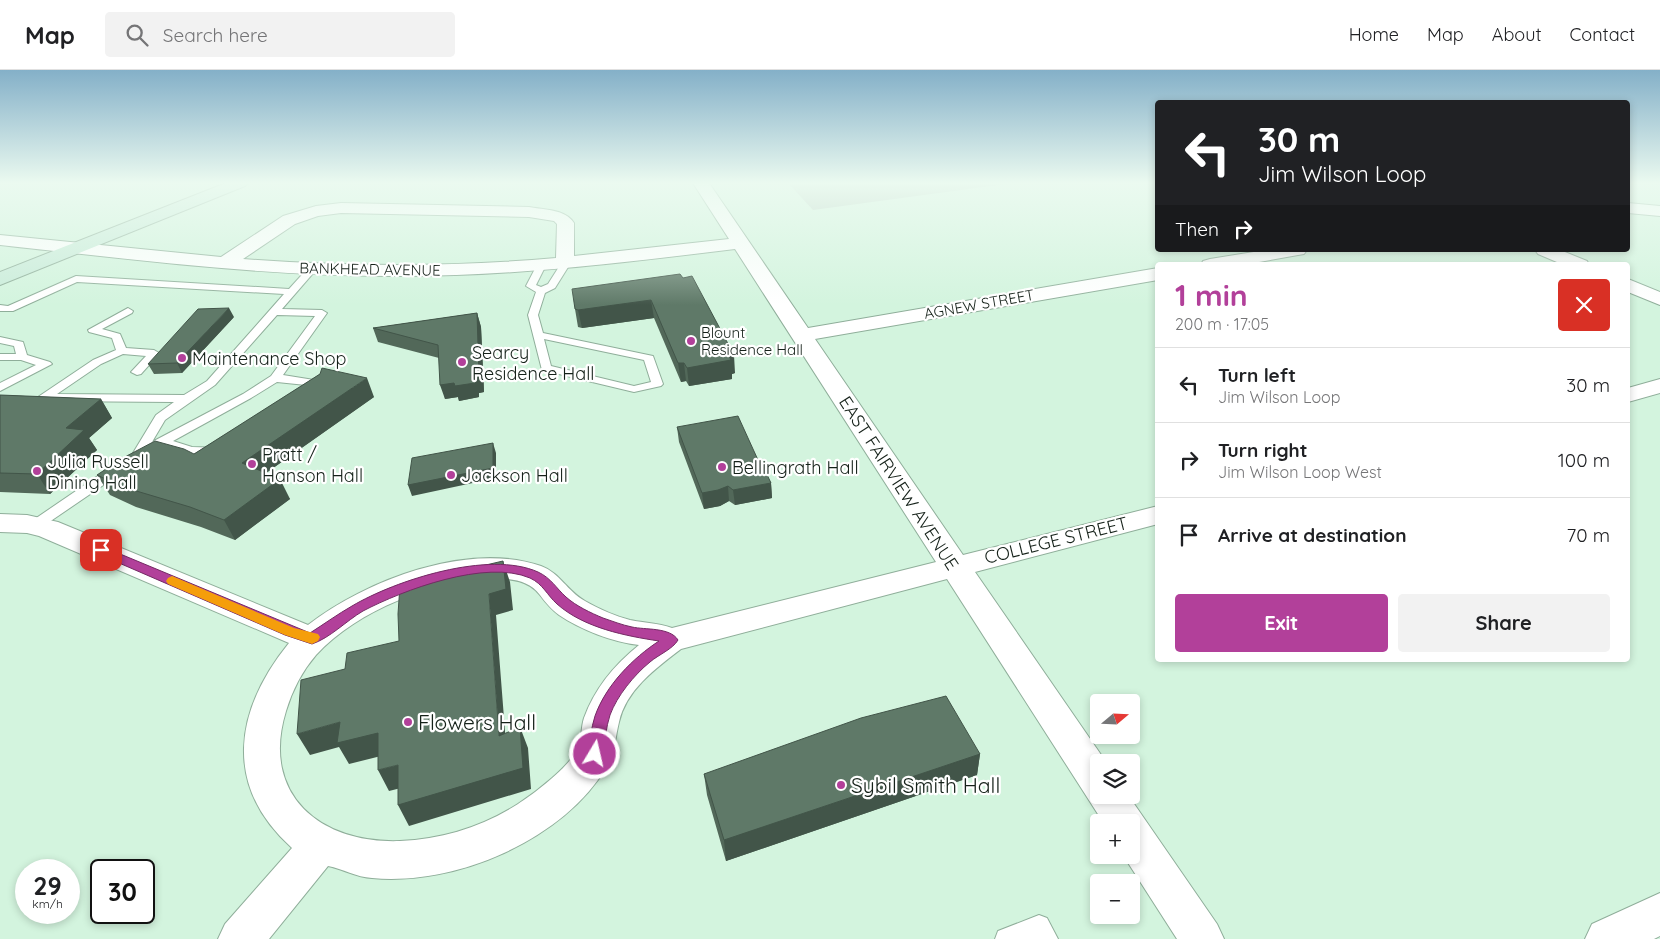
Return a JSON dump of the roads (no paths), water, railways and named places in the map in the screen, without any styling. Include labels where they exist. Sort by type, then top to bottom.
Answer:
[{"type":"main road","points":[[0,279],[137,224]]},
{"type":"street","points":[[224,263],[284,224]]},
{"type":"street","points":[[565,264],[566,224]]},
{"type":"street","name":"EAST FAIRVIEW AVENUE","points":[[727,224],[1090,770]]},
{"type":"street","name":"BANKHEAD AVENUE","points":[[0,240],[224,263],[312,269],[427,270],[565,264],[740,243]]},
{"type":"street","points":[[1244,262],[1289,252]]},
{"type":"street","points":[[1549,252],[1573,262]]},
{"type":"street","name":"AGNEW STREET","points":[[801,335],[1155,275]]},
{"type":"street","points":[[1630,286],[1660,298]]},
{"type":"street","points":[[1630,394],[1660,386]]},
{"type":"street","name":"COLLEGE STREET","points":[[671,640],[1155,515]]},
{"type":"street","points":[[0,523],[34,526],[66,536],[290,631],[312,638]]},
{"type":"street","points":[[493,568],[514,570],[533,575],[548,584],[561,601],[599,621],[630,632],[664,637],[671,640],[647,656],[622,681],[602,716],[595,754],[572,783],[544,809],[509,830],[471,847],[434,857],[394,860],[362,858],[329,846],[318,846],[291,821],[275,801],[264,775],[261,748],[265,721],[275,693],[290,667],[312,638],[358,608],[411,584],[450,574],[493,568]]},
{"type":"street","points":[[240,939],[278,898],[318,846]]},
{"type":"street","points":[[1140,846],[1202,939]]},
{"type":"street","points":[[1607,939],[1660,914]]},
{"type":"lane","points":[[538,335],[649,358],[657,384],[634,389],[546,368],[538,335],[533,314],[541,291],[552,286],[565,264]]},
{"type":"lane","points":[[540,265],[531,286],[541,291]]},
{"type":"lane","points":[[131,459],[160,418],[211,383],[312,269]]},
{"type":"lane","points":[[0,308],[9,309],[76,279],[292,292]]},
{"type":"lane","points":[[122,351],[116,336],[94,330],[128,311]]},
{"type":"lane","points":[[34,526],[131,459],[247,396],[275,378],[322,313],[274,312]]},
{"type":"lane","points":[[0,340],[19,344],[22,357]]},
{"type":"lane","points":[[137,372],[154,353],[122,351],[97,362],[40,397],[187,399]]},
{"type":"lane","points":[[0,357],[22,357],[46,364],[3,394]]},
{"type":"lane","points":[[275,378],[310,382],[317,390],[301,401]]},
{"type":"lane","points":[[162,441],[191,451],[214,452],[228,447]]},
{"type":"lane","points":[[1006,939],[1039,926],[1047,939]]},
{"type":"place","name":"Blount Residence Hall","points":[[691,341]]},
{"type":"place","name":"Maintenance Shop","points":[[182,358]]},
{"type":"place","name":"Searcy Residence Hall","points":[[462,362]]},
{"type":"place","name":"Pratt / Hanson Hall","points":[[252,464]]},
{"type":"place","name":"Bellingrath Hall","points":[[722,467]]},
{"type":"place","name":"Julia Russell Dining Hall","points":[[37,471]]},
{"type":"place","name":"Jackson Hall","points":[[451,475]]},
{"type":"place","name":"Flowers Hall","points":[[408,722]]},
{"type":"place","name":"Sybil Smith Hall","points":[[841,785]]}]
